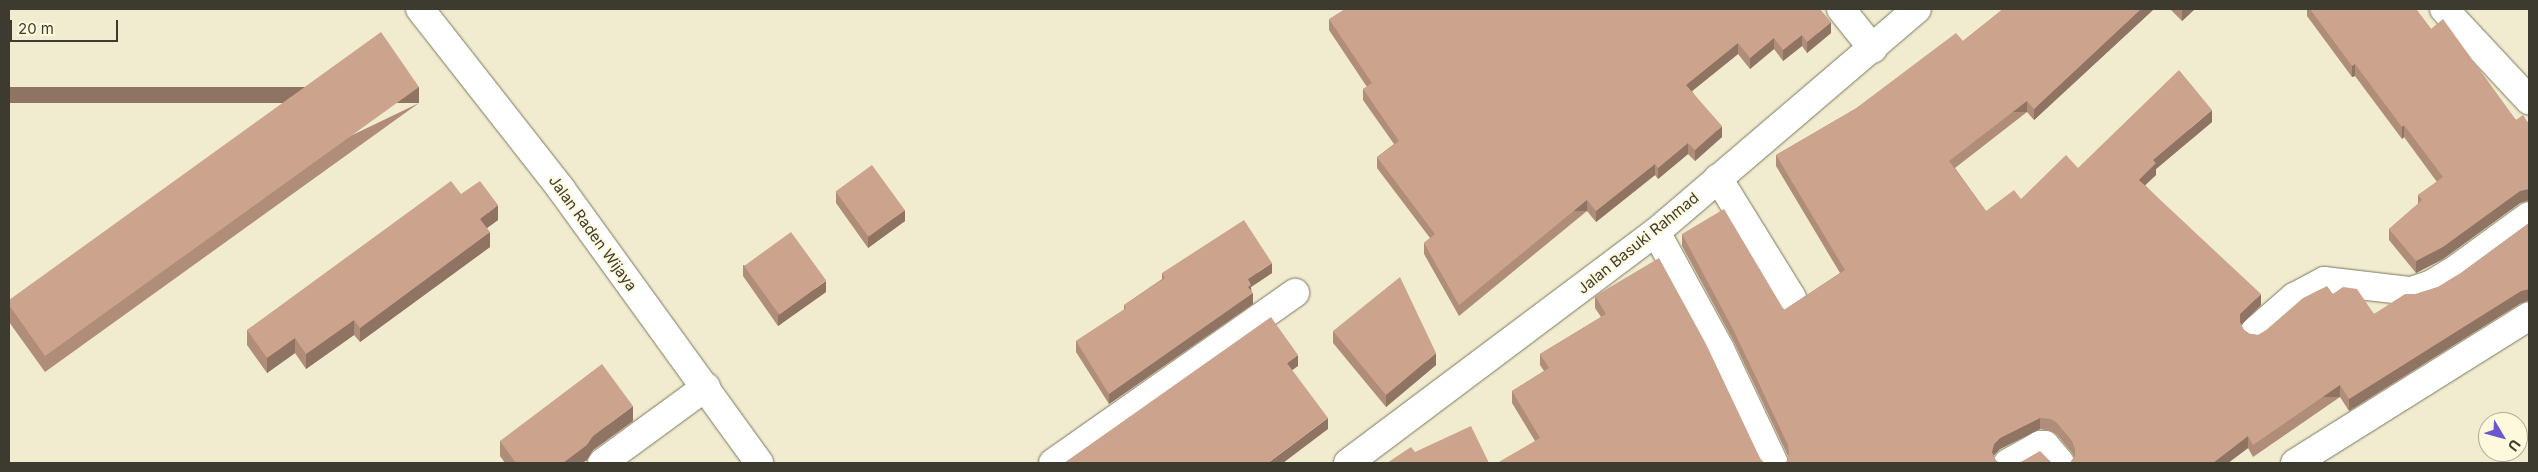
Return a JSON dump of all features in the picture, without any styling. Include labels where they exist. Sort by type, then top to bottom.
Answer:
[{"type":"main road","name":"Jalan Raden Wijaya","points":[[420,9],[561,189],[706,387],[759,463]]},
{"type":"main road","points":[[1841,9],[1873,49]]},
{"type":"main road","name":"Jalan Basuki Rahmad","points":[[1348,463],[1486,362],[1656,232],[1873,49],[1917,9]]},
{"type":"main road","points":[[2444,9],[2529,100]]},
{"type":"main road","points":[[1718,178],[1792,298]]},
{"type":"main road","points":[[2255,331],[2294,297],[2324,281],[2411,291],[2430,285],[2452,272],[2529,216]]},
{"type":"main road","points":[[1656,232],[1720,349],[1774,463]]},
{"type":"main road","points":[[1053,463],[1294,294]]},
{"type":"main road","points":[[2295,463],[2529,316]]},
{"type":"main road","points":[[602,463],[706,387]]},
{"type":"main road","points":[[2008,463],[2040,445],[2046,445],[2060,463]]},
{"type":"building","points":[[1345,9],[1820,9],[1831,22],[1807,42],[1802,35],[1783,50],[1774,38],[1750,58],[1738,43],[1686,85],[1722,126],[1695,150],[1688,143],[1658,168],[1655,164],[1596,211],[1587,200],[1459,305],[1424,243],[1435,234],[1377,157],[1399,141],[1363,89],[1372,83],[1329,19]]},
{"type":"building","points":[[2003,9],[2141,9],[2034,109],[2027,101],[1949,161],[1986,211],[2014,190],[2021,199],[2066,155],[2078,168],[2179,70],[2212,110],[2153,160],[2156,163],[2139,180],[2261,294],[2240,314],[2240,322],[2244,330],[2250,334],[2258,335],[2265,331],[2303,298],[2327,286],[2333,294],[2343,287],[2357,289],[2374,314],[2405,294],[2416,294],[2438,287],[2461,273],[2529,223],[2529,289],[2521,291],[2349,399],[2340,385],[2253,445],[2248,436],[2213,463],[2070,463],[2075,456],[2072,441],[2057,423],[2051,419],[2040,418],[2000,438],[1994,444],[1992,452],[1999,463],[1783,463],[1787,461],[1788,445],[1734,331],[1682,234],[1724,209],[1784,310],[1845,270],[1776,155],[1855,109],[1956,33],[1963,41]]},
{"type":"building","points":[[2310,9],[2416,9],[2431,29],[2443,19],[2516,120],[2523,115],[2529,124],[2529,189],[2520,191],[2443,247],[2416,261],[2389,229],[2422,200],[2418,195],[2443,177],[2404,125],[2402,127],[2355,64],[2352,66]]},
{"type":"building","points":[[381,32],[419,87],[45,356],[9,305],[9,300]]},
{"type":"building","points":[[872,165],[905,210],[869,237],[836,191]]},
{"type":"building","points":[[451,181],[461,194],[480,181],[498,205],[480,219],[490,232],[360,328],[354,320],[306,354],[295,338],[267,358],[247,330]]},
{"type":"building","points":[[1244,220],[1272,263],[1248,279],[1251,285],[1248,287],[1253,293],[1109,394],[1076,341],[1126,308],[1124,305],[1165,278],[1162,273]]},
{"type":"building","points":[[791,232],[826,281],[779,315],[744,266]]},
{"type":"building","points":[[1659,258],[1706,344],[1764,463],[1497,463],[1540,438],[1512,391],[1549,368],[1540,354],[1606,314],[1595,296]]},
{"type":"building","points":[[1400,277],[1436,353],[1386,395],[1333,331]]},
{"type":"building","points":[[1271,317],[1298,355],[1287,363],[1328,418],[1268,463],[1064,463]]},
{"type":"building","points":[[602,364],[633,406],[593,436],[587,445],[563,463],[516,463],[500,441]]},
{"type":"building","points":[[1471,426],[1489,463],[1387,463],[1411,447],[1415,452]]},
{"type":"building","points":[[2040,451],[2052,463],[2019,463]]}]
